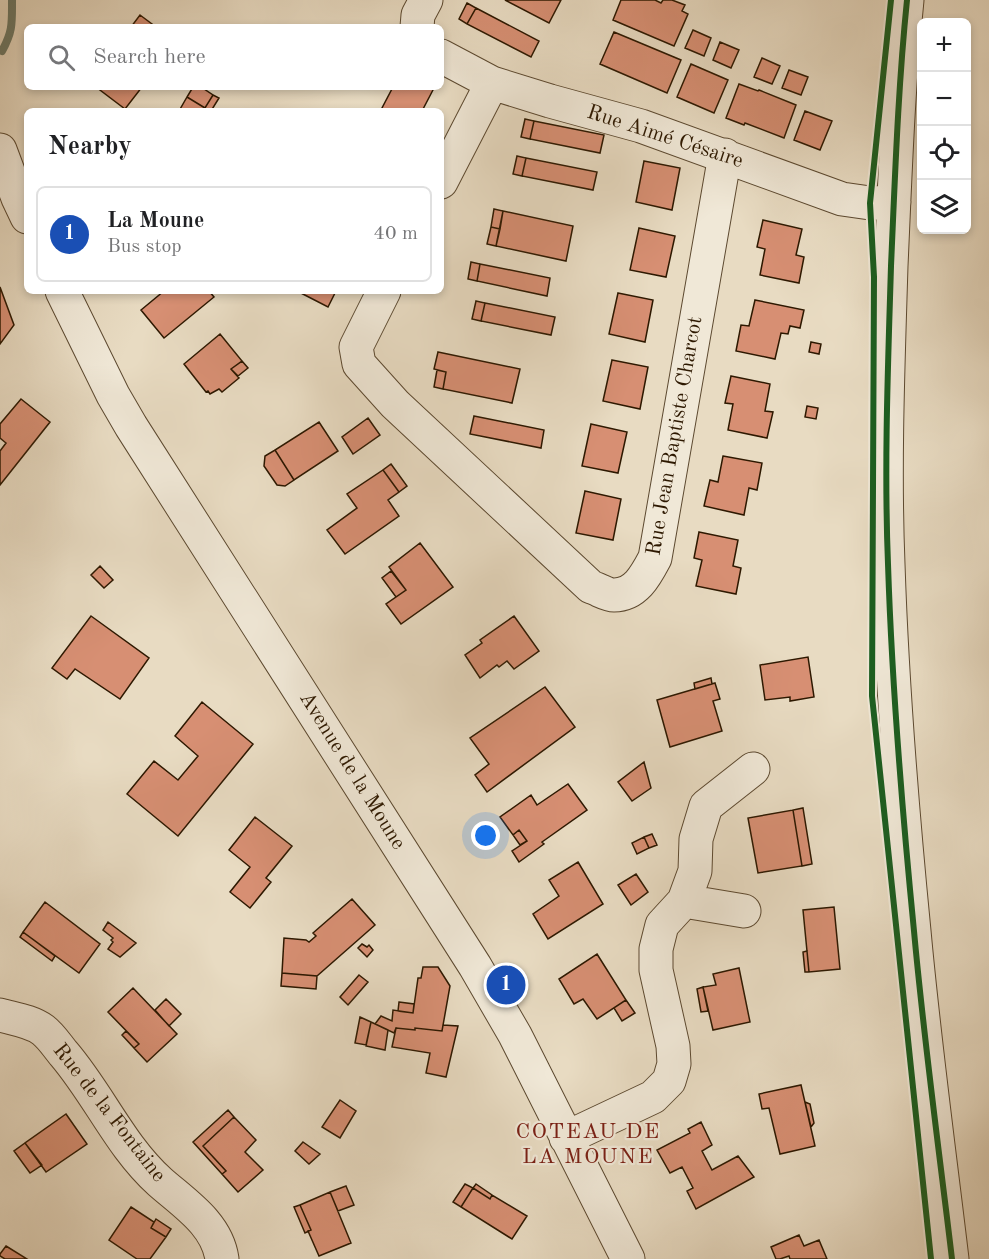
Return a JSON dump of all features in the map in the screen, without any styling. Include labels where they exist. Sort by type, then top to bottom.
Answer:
[{"type":"street","points":[[417,24],[418,15],[426,0]]},
{"type":"street","points":[[907,0],[894,202],[888,377],[886,480],[888,562],[892,658],[914,932],[952,1259]]},
{"type":"street","name":"Rue Aimé Césaire","points":[[444,58],[492,83],[641,126],[842,199],[870,203],[894,202]]},
{"type":"street","points":[[444,176],[492,83]]},
{"type":"street","points":[[0,150],[24,210]]},
{"type":"street","name":"Rue Jean Baptiste Charcot","points":[[382,294],[356,347],[359,364],[395,404],[591,587],[612,595],[629,592],[646,575],[655,558],[725,155]]},
{"type":"street","name":"Avenue de la Moune","points":[[63,294],[130,426],[475,966],[509,1025],[628,1259]]},
{"type":"street","points":[[566,1138],[653,1097],[669,1081],[674,1064],[673,1046],[656,970],[656,949],[662,925],[684,901],[695,871],[696,839],[706,806],[753,769]]},
{"type":"street","points":[[684,901],[744,911]]},
{"type":"street","name":"Rue de la Fontaine","points":[[0,1015],[44,1030],[72,1063],[135,1154],[159,1181],[196,1212],[214,1235],[222,1259]]},
{"type":"building","points":[[505,0],[561,0],[549,23]]},
{"type":"building","points":[[621,0],[655,0],[661,3],[663,0],[672,0],[685,5],[682,11],[688,14],[674,46],[613,20]]},
{"type":"building","points":[[467,3],[476,8],[467,24],[459,19]]},
{"type":"building","points":[[476,8],[539,41],[531,57],[467,24]]},
{"type":"building","points":[[140,15],[152,24],[133,24]]},
{"type":"building","points":[[693,30],[711,38],[704,56],[685,48]]},
{"type":"building","points":[[614,32],[681,60],[667,93],[600,64]]},
{"type":"building","points":[[720,42],[739,50],[731,68],[713,60]]},
{"type":"building","points":[[762,58],[780,66],[772,84],[754,77]]},
{"type":"building","points":[[691,64],[728,80],[714,113],[677,97]]},
{"type":"building","points":[[789,70],[808,77],[801,95],[782,88]]},
{"type":"building","points":[[739,84],[796,105],[784,138],[726,118]]},
{"type":"building","points":[[100,90],[140,90],[124,108]]},
{"type":"building","points":[[191,90],[206,90],[213,95],[205,108],[187,97]]},
{"type":"building","points":[[391,90],[433,90],[424,108],[382,108]]},
{"type":"building","points":[[213,95],[219,98],[213,108],[205,108]]},
{"type":"building","points":[[187,97],[205,108],[181,108]]},
{"type":"building","points":[[805,111],[832,121],[820,150],[794,140]]},
{"type":"building","points":[[525,119],[534,121],[530,139],[521,137]]},
{"type":"building","points":[[534,121],[604,135],[600,153],[530,139]]},
{"type":"building","points":[[517,156],[526,158],[522,176],[513,174]]},
{"type":"building","points":[[526,158],[597,172],[593,190],[522,176]]},
{"type":"building","points":[[644,161],[680,168],[672,210],[636,202]]},
{"type":"building","points":[[494,209],[503,211],[500,229],[491,227]]},
{"type":"building","points":[[503,211],[573,226],[566,261],[496,246]]},
{"type":"building","points":[[763,220],[802,229],[796,255],[804,257],[799,283],[760,275],[765,249],[757,247]]},
{"type":"building","points":[[491,227],[500,229],[496,246],[487,244]]},
{"type":"building","points":[[639,228],[675,236],[666,277],[630,270]]},
{"type":"building","points":[[471,262],[480,264],[477,281],[468,279]]},
{"type":"building","points":[[480,264],[550,278],[547,296],[477,281]]},
{"type":"building","points":[[0,287],[14,325],[0,344]]},
{"type":"building","points":[[618,293],[653,300],[645,342],[609,334]]},
{"type":"building","points":[[160,294],[212,294],[214,297],[164,338],[141,310]]},
{"type":"building","points":[[303,294],[334,294],[328,307]]},
{"type":"building","points":[[755,300],[804,310],[800,328],[790,326],[788,334],[781,333],[775,359],[736,351],[741,325],[749,326]]},
{"type":"building","points":[[476,301],[485,303],[481,321],[472,319]]},
{"type":"building","points":[[485,303],[555,317],[551,335],[481,321]]},
{"type":"building","points":[[220,334],[242,361],[231,369],[239,378],[222,392],[219,389],[210,394],[184,364]]},
{"type":"building","points":[[811,342],[821,344],[819,354],[809,352]]},
{"type":"building","points":[[438,352],[520,369],[512,403],[443,389],[446,372],[434,369]]},
{"type":"building","points":[[612,360],[648,367],[640,409],[603,401]]},
{"type":"building","points":[[242,361],[248,368],[238,376],[231,369]]},
{"type":"building","points":[[437,370],[446,372],[443,389],[434,387]]},
{"type":"building","points":[[731,376],[770,384],[765,411],[773,412],[767,438],[728,430],[733,404],[725,403]]},
{"type":"building","points":[[21,399],[50,422],[0,485],[0,451],[6,443],[0,438],[0,424]]},
{"type":"building","points":[[807,406],[818,408],[816,419],[805,417]]},
{"type":"building","points":[[474,416],[544,430],[541,448],[470,434]]},
{"type":"building","points":[[368,418],[380,435],[353,454],[342,437]]},
{"type":"building","points":[[319,422],[338,451],[294,480],[275,450]]},
{"type":"building","points":[[591,424],[627,432],[618,473],[582,466]]},
{"type":"building","points":[[275,450],[294,480],[285,486],[277,485],[264,466],[265,456]]},
{"type":"building","points":[[723,456],[762,463],[757,490],[749,488],[744,515],[704,506],[710,480],[718,482]]},
{"type":"building","points":[[391,464],[407,486],[399,492],[383,470]]},
{"type":"building","points":[[383,470],[399,492],[388,500],[399,516],[345,554],[327,530],[357,508],[347,494]]},
{"type":"building","points":[[585,491],[621,499],[613,540],[576,533]]},
{"type":"building","points":[[699,532],[738,540],[733,566],[741,568],[736,594],[696,586],[702,560],[694,558]]},
{"type":"building","points":[[420,543],[453,587],[401,624],[386,604],[406,590],[389,567]]},
{"type":"building","points":[[100,566],[113,580],[104,588],[91,575]]},
{"type":"building","points":[[391,571],[406,590],[396,597],[382,578]]},
{"type":"building","points":[[91,616],[149,658],[120,699],[75,669],[67,679],[52,668]]},
{"type":"building","points":[[514,616],[539,651],[514,669],[507,661],[499,667],[497,665],[480,678],[465,655],[482,643],[480,640]]},
{"type":"building","points":[[808,657],[814,697],[790,701],[790,697],[765,700],[760,665]]},
{"type":"building","points":[[711,678],[712,684],[695,689],[694,683]]},
{"type":"building","points":[[715,683],[720,699],[713,701],[722,731],[670,747],[657,700]]},
{"type":"building","points":[[545,687],[575,727],[487,792],[475,775],[489,764],[470,738]]},
{"type":"building","points":[[202,702],[253,744],[178,836],[127,794],[154,761],[178,780],[198,756],[175,736]]},
{"type":"building","points":[[644,762],[651,788],[632,801],[618,782]]},
{"type":"building","points":[[568,784],[587,810],[542,842],[544,844],[519,862],[512,851],[527,841],[519,830],[513,835],[500,817],[531,795],[537,805]]},
{"type":"building","points":[[803,808],[812,864],[802,866],[793,810]]},
{"type":"building","points":[[793,810],[802,866],[758,873],[748,818]]},
{"type":"building","points":[[255,817],[292,846],[266,878],[271,882],[250,908],[230,892],[250,867],[229,850]]},
{"type":"building","points":[[519,830],[527,841],[520,845],[513,835]]},
{"type":"building","points":[[652,834],[657,845],[649,848],[644,837]]},
{"type":"building","points":[[644,837],[649,848],[637,854],[632,843]]},
{"type":"building","points":[[578,862],[603,904],[548,939],[533,914],[559,896],[549,880]]},
{"type":"building","points":[[636,874],[648,892],[631,905],[618,885]]},
{"type":"building","points":[[352,899],[375,925],[317,976],[282,973],[284,938],[309,942],[316,936],[313,933]]},
{"type":"building","points":[[45,902],[100,944],[79,973],[23,932]]},
{"type":"building","points":[[834,907],[840,969],[809,972],[803,910]]},
{"type":"building","points":[[108,922],[136,943],[120,957],[108,949],[113,938],[103,930]]},
{"type":"building","points":[[23,932],[55,956],[52,961],[20,937]]},
{"type":"building","points":[[362,944],[367,947],[369,945],[373,950],[367,957],[358,948]]},
{"type":"building","points":[[807,951],[809,972],[805,972],[803,952]]},
{"type":"building","points":[[597,954],[626,1000],[597,1019],[583,999],[574,1004],[559,979]]},
{"type":"building","points":[[423,967],[438,967],[450,986],[442,1031],[396,1028],[394,1033],[375,1024],[381,1016],[392,1021],[393,1010],[413,1013],[418,978],[421,978]]},
{"type":"building","points":[[739,968],[750,1022],[713,1030],[703,987],[716,985],[713,974]]},
{"type":"building","points":[[282,973],[317,976],[316,989],[281,986]]},
{"type":"building","points":[[359,975],[368,982],[348,1005],[340,997]]},
{"type":"building","points":[[703,987],[708,1011],[701,1012],[697,989]]},
{"type":"building","points":[[133,988],[177,1034],[147,1062],[134,1048],[139,1044],[108,1012]]},
{"type":"building","points":[[166,999],[181,1014],[169,1026],[155,1010]]},
{"type":"building","points":[[626,1000],[635,1013],[622,1021],[614,1008]]},
{"type":"building","points":[[399,1002],[414,1004],[413,1013],[398,1011]]},
{"type":"building","points":[[360,1017],[371,1022],[366,1045],[355,1043]]},
{"type":"building","points":[[371,1022],[388,1030],[385,1050],[366,1046]]},
{"type":"building","points":[[443,1025],[458,1026],[446,1077],[426,1073],[430,1053],[392,1047],[396,1028],[442,1031]]},
{"type":"building","points":[[126,1031],[139,1044],[134,1048],[122,1035]]},
{"type":"building","points":[[801,1085],[815,1146],[780,1154],[769,1108],[762,1109],[759,1094]]},
{"type":"building","points":[[340,1100],[356,1111],[340,1138],[322,1127]]},
{"type":"building","points":[[805,1102],[810,1104],[814,1123],[811,1127]]},
{"type":"building","points":[[228,1110],[234,1117],[203,1146],[226,1171],[222,1174],[193,1142]]},
{"type":"building","points":[[66,1114],[87,1144],[46,1172],[25,1143]]},
{"type":"building","points":[[234,1117],[256,1140],[245,1152],[263,1170],[238,1192],[222,1174],[226,1171],[203,1146]]},
{"type":"building","points":[[701,1122],[712,1145],[702,1151],[712,1170],[738,1156],[754,1177],[696,1209],[687,1191],[693,1188],[682,1167],[670,1173],[657,1150],[690,1133],[688,1129]]},
{"type":"building","points":[[303,1142],[320,1154],[309,1164],[295,1151]]},
{"type":"building","points":[[25,1143],[42,1165],[30,1173],[14,1151]]},
{"type":"building","points":[[465,1184],[473,1188],[461,1207],[453,1202]]},
{"type":"building","points":[[476,1184],[492,1195],[490,1199],[473,1188]]},
{"type":"building","points":[[346,1186],[354,1205],[338,1211],[330,1192]]},
{"type":"building","points":[[473,1188],[490,1199],[492,1195],[527,1216],[512,1239],[461,1207]]},
{"type":"building","points":[[330,1192],[351,1243],[319,1256],[300,1205]]},
{"type":"building","points":[[300,1205],[311,1230],[305,1233],[294,1207]]},
{"type":"building","points":[[131,1207],[154,1222],[151,1228],[166,1237],[150,1259],[137,1259],[109,1240]]},
{"type":"building","points":[[156,1219],[171,1229],[166,1237],[151,1228]]},
{"type":"building","points":[[799,1235],[804,1246],[819,1240],[827,1259],[790,1259],[789,1256],[776,1259],[771,1247]]},
{"type":"building","points":[[6,1246],[27,1259],[5,1259],[0,1256]]},
{"type":"waterway","points":[[2,51],[11,27],[12,0]]},
{"type":"cycle path","points":[[891,0],[870,203],[874,277],[872,696],[931,1259]]},
{"type":"cycle path","points":[[907,0],[899,99],[891,266],[886,452],[888,564],[895,702],[910,885],[922,1013],[952,1259]]},
{"type":"place","name":"La Moune","points":[[506,985]]},
{"type":"district","name":"COTEAU DE LA MOUNE","points":[[588,1144]]}]
